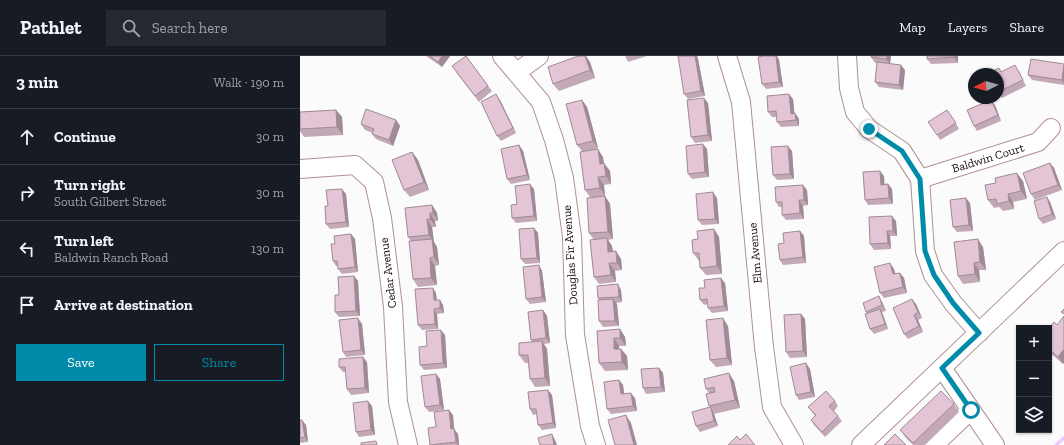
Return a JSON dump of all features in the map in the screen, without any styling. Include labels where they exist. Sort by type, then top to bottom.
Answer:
[{"type":"street","name":"Douglas Fir Avenue","points":[[502,56],[541,102],[554,140],[564,178],[572,237],[575,335],[590,426],[596,445]]},
{"type":"street","points":[[517,72],[540,56]]},
{"type":"street","name":"Elm Avenue","points":[[727,56],[740,102],[764,346],[772,407],[794,445]]},
{"type":"street","points":[[847,56],[849,88],[856,112],[869,129],[902,151],[920,179],[925,251],[934,275],[953,303],[979,333]]},
{"type":"street","name":"Baldwin Court","points":[[920,179],[1038,142],[1051,128]]},
{"type":"street","name":"Cedar Avenue","points":[[300,169],[355,165],[374,182],[382,218],[393,307],[398,402],[408,445]]},
{"type":"street","points":[[861,445],[1064,251]]},
{"type":"street","points":[[942,368],[995,445]]},
{"type":"street","points":[[934,445],[971,410]]},
{"type":"building","points":[[430,56],[442,56],[438,62]]},
{"type":"building","points":[[466,56],[488,86],[475,96],[452,66]]},
{"type":"building","points":[[578,56],[585,56],[590,70],[553,84],[548,67]]},
{"type":"building","points":[[678,56],[695,56],[701,91],[684,94]]},
{"type":"building","points":[[776,56],[779,82],[762,84],[758,57]]},
{"type":"building","points":[[871,56],[887,56],[886,59]]},
{"type":"building","points":[[927,56],[954,56],[954,57],[927,59]]},
{"type":"building","points":[[1031,59],[1064,64],[1062,80],[1028,75]]},
{"type":"building","points":[[877,62],[901,65],[899,85],[875,82]]},
{"type":"building","points":[[1015,65],[1023,80],[1004,89],[1004,70]]},
{"type":"building","points":[[496,94],[513,128],[497,136],[481,102]]},
{"type":"building","points":[[789,94],[791,114],[795,113],[796,120],[777,122],[776,111],[768,112],[767,96]]},
{"type":"building","points":[[704,98],[708,135],[691,137],[687,100]]},
{"type":"building","points":[[582,100],[593,141],[577,145],[566,104]]},
{"type":"building","points":[[981,104],[993,104],[998,115],[974,126],[967,110]]},
{"type":"building","points":[[366,109],[396,120],[389,140],[372,134],[374,129],[361,124]]},
{"type":"building","points":[[336,110],[337,127],[300,129],[300,112]]},
{"type":"building","points":[[947,110],[956,123],[937,135],[928,122]]},
{"type":"building","points":[[703,144],[705,172],[688,174],[686,146]]},
{"type":"building","points":[[519,145],[527,175],[507,179],[501,149]]},
{"type":"building","points":[[788,146],[790,174],[773,175],[771,147]]},
{"type":"building","points":[[598,149],[600,164],[604,163],[606,176],[598,177],[600,188],[585,190],[580,152]]},
{"type":"building","points":[[412,152],[424,182],[404,190],[392,160]]},
{"type":"building","points":[[1050,163],[1058,185],[1031,194],[1023,173]]},
{"type":"building","points":[[880,171],[881,185],[888,184],[889,198],[865,200],[863,172]]},
{"type":"building","points":[[1017,173],[1021,191],[1008,194],[1009,201],[997,204],[996,199],[988,200],[985,185],[996,183],[995,178]]},
{"type":"building","points":[[530,184],[534,216],[512,218],[511,205],[517,204],[515,186]]},
{"type":"building","points":[[803,185],[804,200],[799,200],[800,213],[782,215],[782,202],[776,202],[775,187]]},
{"type":"building","points":[[342,189],[346,222],[326,224],[325,206],[328,206],[326,190]]},
{"type":"building","points":[[713,192],[715,219],[698,220],[696,194]]},
{"type":"building","points":[[605,196],[608,232],[589,233],[587,198]]},
{"type":"building","points":[[1047,197],[1052,214],[1039,219],[1034,201]]},
{"type":"building","points":[[966,198],[969,225],[953,227],[950,200]]},
{"type":"building","points":[[432,205],[433,213],[430,213],[430,219],[427,219],[429,235],[408,237],[405,208]]},
{"type":"building","points":[[892,216],[893,231],[887,231],[888,243],[870,244],[869,217]]},
{"type":"building","points":[[534,228],[537,258],[521,259],[519,229]]},
{"type":"building","points":[[714,229],[717,266],[700,268],[699,253],[693,253],[692,240],[698,239],[697,231]]},
{"type":"building","points":[[800,231],[803,257],[780,260],[778,244],[784,243],[783,233]]},
{"type":"building","points":[[351,234],[355,267],[338,269],[337,261],[333,261],[331,244],[335,244],[334,236]]},
{"type":"building","points":[[607,238],[608,252],[616,251],[617,263],[609,263],[611,275],[594,277],[590,240]]},
{"type":"building","points":[[432,239],[434,257],[430,258],[431,278],[413,279],[409,241]]},
{"type":"building","points":[[978,239],[980,262],[974,263],[975,274],[958,276],[954,242]]},
{"type":"building","points":[[890,263],[893,274],[900,273],[903,287],[880,293],[874,267]]},
{"type":"building","points":[[539,265],[542,297],[526,299],[523,267]]},
{"type":"building","points":[[354,276],[356,311],[335,312],[335,295],[339,295],[338,277]]},
{"type":"building","points":[[721,278],[724,306],[708,308],[707,299],[700,300],[699,288],[705,288],[704,280]]},
{"type":"building","points":[[618,284],[619,297],[598,298],[597,286]]},
{"type":"building","points":[[433,288],[434,300],[440,300],[440,308],[434,309],[435,324],[418,325],[415,289]]},
{"type":"building","points":[[879,296],[882,305],[866,312],[863,303]]},
{"type":"building","points":[[613,299],[615,321],[599,321],[598,300]]},
{"type":"building","points":[[912,299],[918,312],[914,315],[919,326],[904,334],[893,308]]},
{"type":"building","points":[[880,309],[885,324],[870,329],[865,314]]},
{"type":"building","points":[[543,310],[546,338],[531,340],[528,312]]},
{"type":"building","points":[[801,314],[803,351],[786,352],[784,315]]},
{"type":"building","points":[[1064,316],[1064,349],[1058,357],[1052,352],[1052,325],[1054,322],[1057,325]]},
{"type":"building","points":[[358,318],[361,350],[343,352],[339,320]]},
{"type":"building","points":[[723,318],[727,358],[710,360],[706,320]]},
{"type":"building","points":[[620,329],[620,338],[614,338],[614,349],[621,349],[622,362],[599,363],[597,331]]},
{"type":"building","points":[[441,330],[443,363],[420,365],[419,347],[427,346],[426,331]]},
{"type":"building","points":[[542,341],[545,378],[530,379],[528,355],[519,355],[519,343]]},
{"type":"building","points":[[363,357],[365,388],[347,389],[345,367],[339,367],[339,359]]},
{"type":"building","points":[[806,363],[811,392],[796,395],[790,367]]},
{"type":"building","points":[[659,368],[661,387],[643,388],[641,369]]},
{"type":"building","points":[[729,373],[735,400],[709,406],[706,394],[715,392],[714,387],[706,389],[704,379]]},
{"type":"building","points":[[436,374],[440,405],[425,407],[421,376]]},
{"type":"building","points":[[619,380],[621,394],[631,393],[633,406],[607,409],[604,382]]},
{"type":"building","points":[[548,390],[553,423],[538,425],[536,409],[530,409],[528,392]]},
{"type":"building","points":[[826,391],[835,401],[829,406],[838,416],[822,432],[811,420],[816,415],[808,407]]},
{"type":"building","points":[[941,391],[954,404],[913,443],[900,430]]},
{"type":"building","points":[[368,401],[371,430],[356,432],[353,403]]},
{"type":"building","points":[[710,407],[714,421],[696,426],[692,412]]},
{"type":"building","points":[[449,410],[451,429],[454,428],[456,442],[430,445],[428,428],[436,427],[434,412]]},
{"type":"building","points":[[626,415],[634,445],[615,445],[608,420]]},
{"type":"building","points":[[300,420],[302,420],[305,437],[300,438]]},
{"type":"building","points":[[552,434],[554,445],[540,445],[538,438]]},
{"type":"building","points":[[746,434],[755,445],[728,445],[737,436],[740,440]]},
{"type":"building","points":[[895,434],[906,445],[884,445]]},
{"type":"building","points":[[376,441],[377,445],[361,445],[361,443]]},
{"type":"waterway","points":[[1056,445],[1064,438]]},
{"type":"route","points":[[869,129],[902,151],[920,179],[925,251],[934,275],[953,303],[979,333],[942,368],[971,410]]}]
